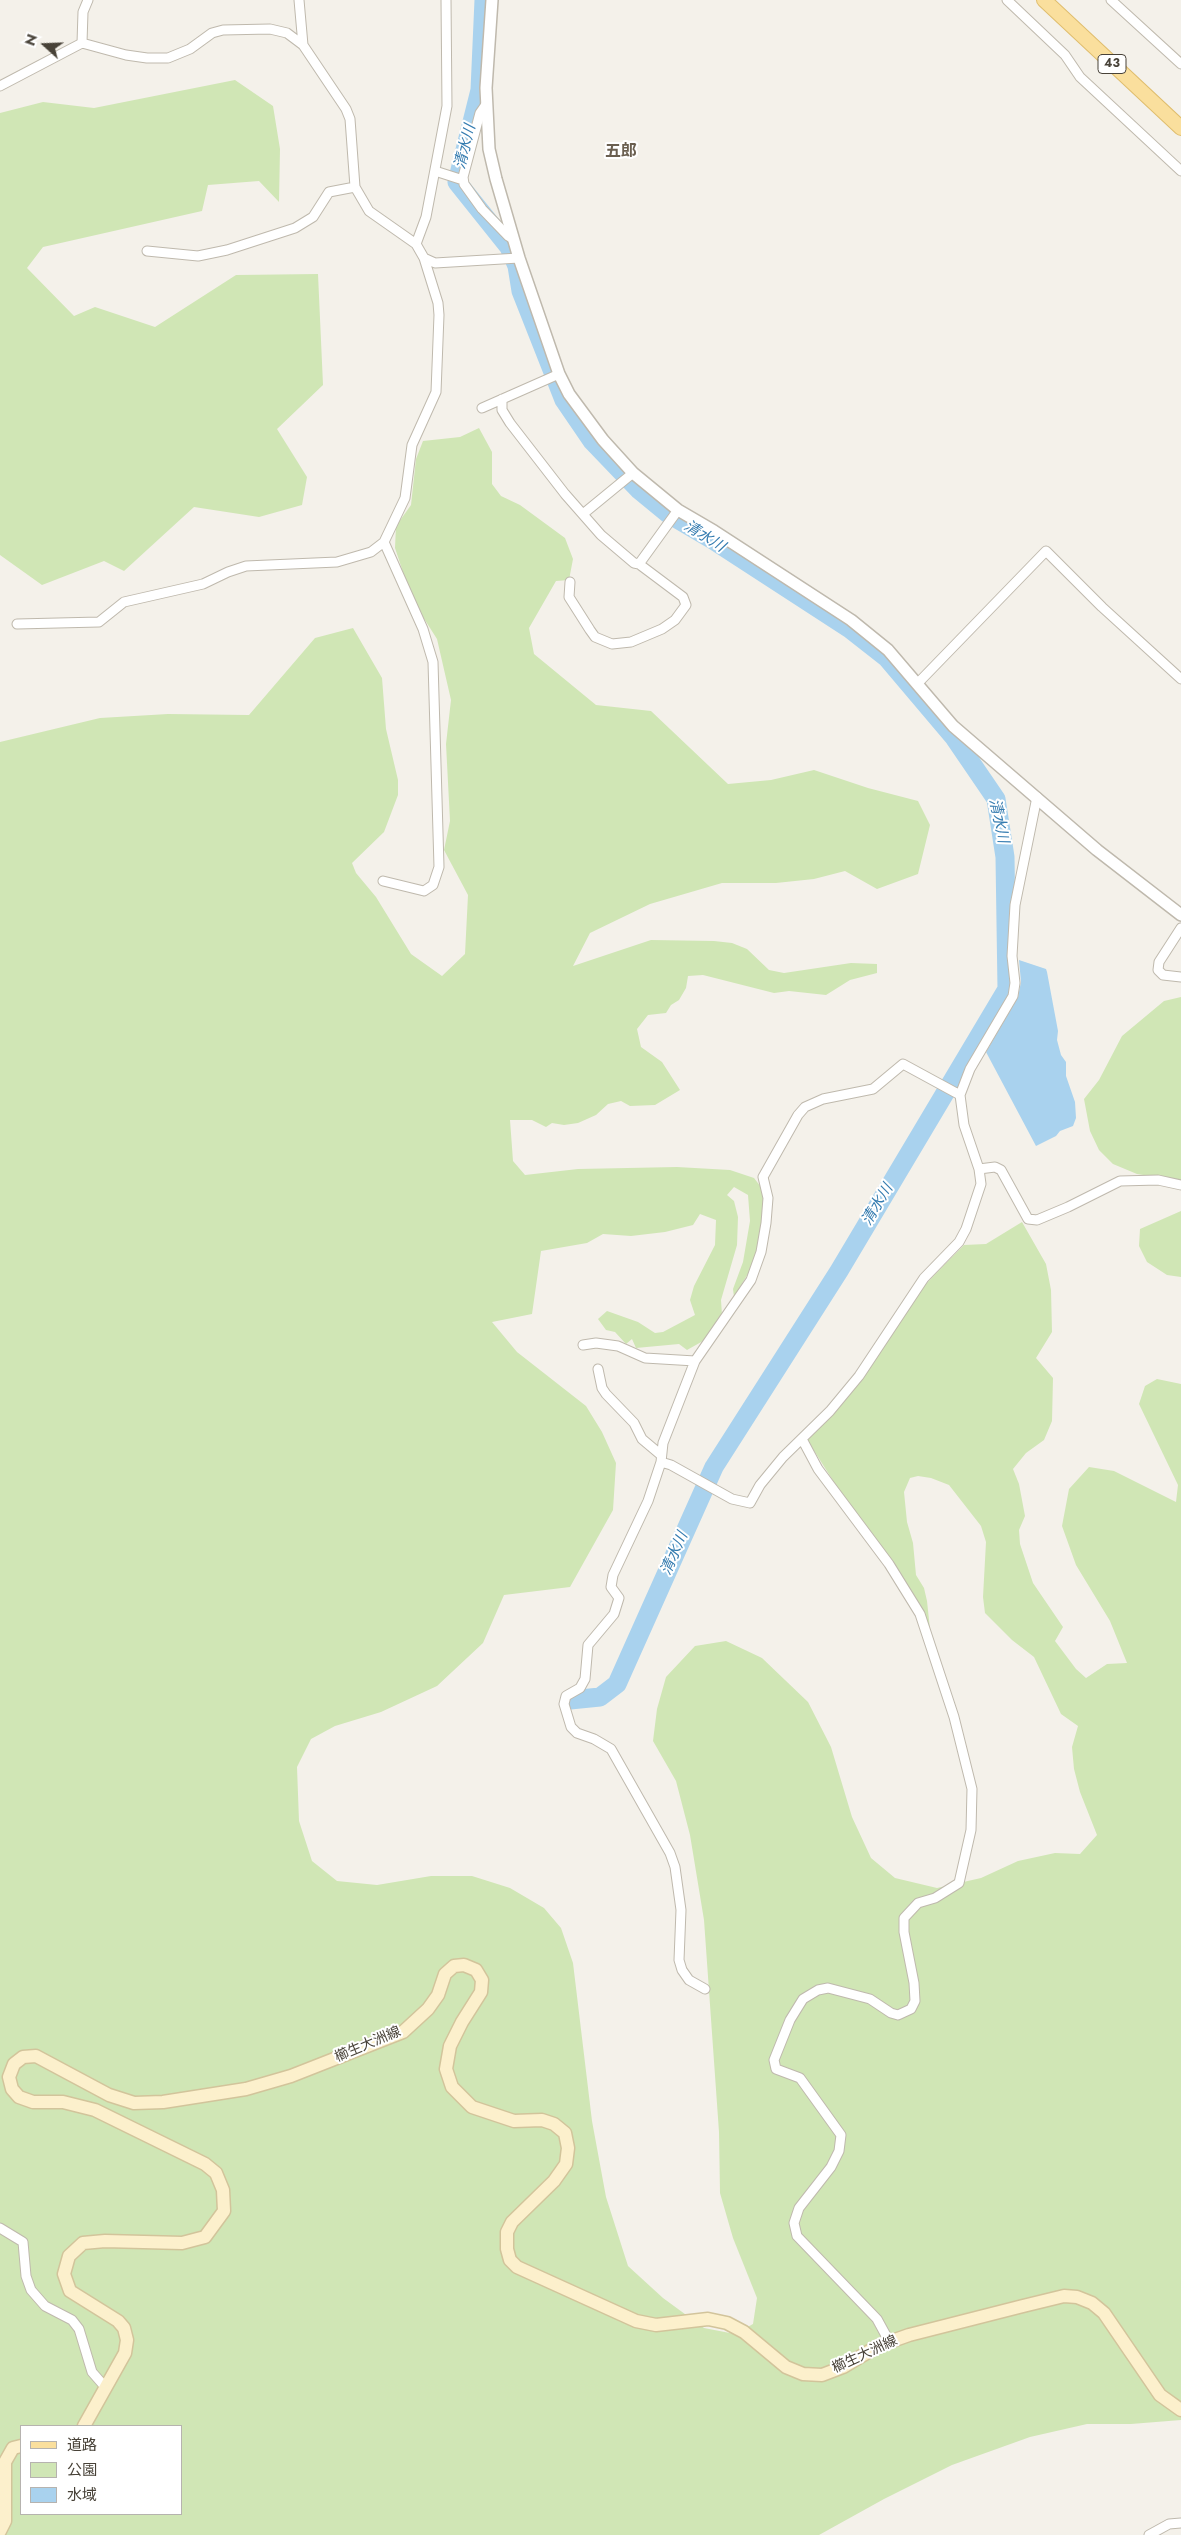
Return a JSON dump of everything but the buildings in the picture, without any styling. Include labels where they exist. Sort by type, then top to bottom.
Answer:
[{"type":"main road","name":"43","points":[[1044,0],[1181,128]]},
{"type":"main road","name":"櫛生大洲線","points":[[85,2425],[125,2353],[127,2340],[124,2328],[118,2321],[70,2291],[64,2274],[69,2256],[82,2244],[105,2241],[182,2243],[204,2237],[224,2211],[224,2190],[216,2173],[205,2164],[95,2110],[63,2102],[33,2102],[19,2098],[12,2088],[9,2077],[14,2064],[23,2057],[36,2056],[109,2095],[134,2103],[163,2102],[246,2089],[300,2073],[403,2032],[428,2010],[438,1995],[445,1974],[454,1966],[464,1965],[476,1970],[482,1980],[481,1992],[462,2022],[450,2046],[446,2069],[452,2087],[472,2107],[514,2121],[542,2120],[554,2124],[565,2133],[568,2148],[566,2164],[554,2181],[512,2222],[507,2232],[507,2249],[510,2260],[517,2268],[636,2321],[656,2325],[708,2319],[726,2323],[744,2332],[786,2368],[803,2374],[822,2375],[843,2367],[889,2341],[1064,2296],[1077,2296],[1092,2303],[1104,2313],[1160,2394],[1181,2410]]},
{"type":"main road","points":[[0,2531],[4,2521],[5,2462],[13,2448],[20,2446]]},
{"type":"street","points":[[82,42],[83,12],[88,0]]},
{"type":"street","points":[[299,0],[303,45]]},
{"type":"street","points":[[416,244],[426,217],[447,106],[446,0]]},
{"type":"street","points":[[492,0],[487,103],[490,149],[513,239],[559,374],[570,394],[603,440],[634,473],[678,510],[714,531],[851,620],[888,650],[953,726],[1097,850],[1181,916]]},
{"type":"street","points":[[1007,0],[1065,55],[1080,76],[1181,171]]},
{"type":"street","points":[[1111,0],[1181,64]]},
{"type":"street","points":[[0,86],[82,42],[126,55],[168,58],[190,49],[212,33],[223,30],[270,29],[287,34],[303,45],[346,109],[350,120],[355,188],[369,211],[416,244],[424,258],[439,309],[436,392],[412,445],[405,498],[384,542],[370,552],[337,562],[246,566],[203,584],[124,602],[99,622],[17,624]]},
{"type":"street","points":[[463,180],[480,113],[487,103]]},
{"type":"street","points":[[435,171],[463,180],[482,209],[513,239]]},
{"type":"street","points":[[148,251],[198,256],[227,250],[295,228],[313,217],[329,192],[355,188]]},
{"type":"street","points":[[424,258],[434,263],[519,258]]},
{"type":"street","points":[[482,408],[559,374]]},
{"type":"street","points":[[502,399],[502,410],[510,423],[583,514],[634,564],[639,564],[683,597],[686,605],[675,620],[662,629],[631,642],[612,644],[595,637],[568,597],[570,582]]},
{"type":"street","points":[[583,514],[634,473]]},
{"type":"street","points":[[639,564],[678,510]]},
{"type":"street","points":[[383,881],[424,892],[433,885],[439,867],[433,662],[423,629],[384,542]]},
{"type":"street","points":[[918,683],[1046,552],[1102,608],[1181,679]]},
{"type":"street","points":[[598,1369],[602,1388],[606,1394],[634,1423],[642,1440],[661,1459],[732,1499],[750,1504],[760,1485],[858,1376],[924,1278],[959,1242],[966,1229],[981,1184],[964,1125],[960,1095],[970,1069],[1013,996],[1015,983],[1012,956],[1015,904],[1037,797]]},
{"type":"street","points":[[1181,928],[1159,962],[1158,970],[1163,975],[1181,976]]},
{"type":"street","points":[[705,1989],[689,1980],[682,1970],[679,1960],[680,1910],[675,1867],[670,1853],[611,1749],[594,1739],[577,1733],[567,1718],[564,1704],[566,1696],[580,1688],[585,1679],[588,1645],[614,1614],[619,1598],[611,1587],[613,1575],[648,1501],[661,1459],[663,1443],[695,1361],[751,1280],[761,1252],[766,1223],[768,1198],[763,1177],[781,1143],[806,1107],[824,1099],[874,1089],[903,1064],[960,1095]]},
{"type":"street","points":[[978,1169],[995,1167],[1000,1170],[1028,1219],[1037,1220],[1120,1181],[1158,1180],[1181,1185]]},
{"type":"street","points":[[583,1345],[596,1343],[618,1346],[645,1358],[695,1361]]},
{"type":"street","points":[[802,1440],[818,1469],[889,1564],[920,1614],[954,1717],[972,1789],[971,1830],[959,1883],[936,1898],[918,1903],[904,1918],[904,1932],[914,1983],[915,2002],[911,2009],[898,2015],[870,1999],[828,1988],[818,1990],[803,1999],[790,2020],[774,2060],[776,2069],[800,2078],[841,2135],[839,2151],[831,2167],[799,2208],[794,2223],[797,2236],[877,2319],[889,2341]]},
{"type":"street","points":[[0,2228],[23,2242],[26,2276],[31,2290],[45,2306],[72,2320],[92,2372],[106,2388]]},
{"type":"street","points":[[1149,2535],[1169,2524],[1181,2523]]},
{"type":"green space","points":[[235,80],[273,106],[280,149],[279,202],[259,181],[208,185],[202,211],[43,247],[27,268],[74,316],[95,307],[155,327],[236,275],[318,274],[323,385],[277,429],[307,477],[302,505],[259,517],[194,507],[124,571],[104,561],[42,585],[0,555],[0,113],[43,102],[94,108]]},
{"type":"green space","points":[[479,428],[492,452],[492,484],[501,496],[520,505],[565,538],[573,559],[569,580],[556,581],[529,628],[534,654],[596,705],[651,711],[728,784],[771,780],[814,770],[868,788],[918,801],[930,825],[918,874],[877,889],[845,871],[814,879],[776,883],[722,883],[650,904],[590,933],[573,966],[651,940],[714,941],[732,943],[747,949],[769,970],[784,973],[851,963],[877,964],[877,973],[850,980],[826,995],[789,991],[774,993],[703,975],[688,976],[686,988],[679,1000],[671,1005],[666,1013],[648,1015],[637,1029],[641,1047],[662,1062],[680,1090],[655,1105],[630,1106],[621,1101],[608,1104],[596,1115],[578,1123],[564,1125],[552,1123],[546,1127],[532,1120],[510,1120],[513,1161],[525,1175],[578,1169],[677,1167],[730,1170],[754,1178],[761,1187],[764,1204],[761,1236],[752,1267],[734,1297],[733,1289],[743,1262],[750,1221],[748,1195],[734,1187],[727,1195],[734,1201],[738,1217],[737,1245],[721,1300],[722,1315],[703,1341],[687,1350],[679,1344],[636,1348],[632,1339],[626,1344],[615,1332],[606,1330],[598,1319],[607,1311],[638,1322],[655,1333],[663,1332],[695,1315],[690,1300],[694,1286],[715,1245],[716,1220],[700,1214],[693,1225],[665,1232],[631,1236],[603,1234],[587,1243],[541,1251],[532,1314],[492,1322],[517,1352],[586,1406],[602,1432],[616,1463],[613,1510],[570,1587],[504,1595],[483,1643],[437,1686],[381,1712],[335,1726],[311,1739],[297,1767],[299,1821],[312,1861],[337,1881],[377,1885],[431,1876],[472,1876],[510,1888],[544,1908],[561,1928],[573,1963],[592,2121],[606,2197],[628,2266],[663,2298],[704,2328],[735,2334],[753,2324],[757,2298],[733,2238],[720,2193],[719,2132],[704,1920],[690,1835],[676,1781],[653,1741],[657,1709],[666,1677],[695,1646],[726,1641],[762,1658],[808,1702],[831,1747],[852,1817],[871,1858],[895,1878],[937,1888],[981,1878],[1018,1861],[1055,1853],[1080,1854],[1097,1835],[1080,1792],[1074,1769],[1072,1747],[1078,1726],[1061,1714],[1034,1657],[1012,1640],[985,1613],[983,1597],[986,1542],[981,1526],[949,1485],[931,1478],[918,1476],[910,1478],[904,1492],[907,1522],[913,1543],[916,1575],[924,1588],[927,1601],[930,1629],[922,1612],[844,1498],[806,1438],[919,1291],[964,1245],[986,1244],[1022,1222],[1046,1264],[1051,1290],[1052,1332],[1036,1358],[1053,1378],[1052,1421],[1044,1440],[1026,1453],[1013,1469],[1019,1484],[1025,1516],[1019,1530],[1020,1544],[1033,1583],[1063,1627],[1055,1641],[1076,1669],[1086,1678],[1107,1664],[1127,1663],[1110,1621],[1076,1565],[1062,1526],[1069,1489],[1089,1467],[1114,1471],[1176,1502],[1178,1485],[1139,1404],[1145,1386],[1157,1379],[1181,1384],[1181,2420],[1131,2424],[1087,2424],[1030,2437],[952,2465],[884,2499],[819,2535],[0,2535],[0,742],[100,718],[168,714],[249,715],[315,638],[353,628],[382,678],[386,729],[398,780],[398,795],[384,832],[352,863],[356,873],[376,897],[411,954],[442,976],[465,954],[468,895],[444,850],[450,821],[446,744],[451,700],[437,639],[423,617],[406,581],[395,548],[396,526],[411,505],[416,459],[423,441],[460,437]]},
{"type":"green space","points":[[1181,997],[1181,1181],[1137,1174],[1113,1164],[1099,1150],[1090,1131],[1084,1099],[1099,1080],[1122,1036],[1164,1001]]},
{"type":"green space","points":[[1181,1211],[1181,1277],[1167,1275],[1147,1262],[1139,1246],[1140,1229]]},
{"type":"water","points":[[1019,960],[1046,969],[1058,1031],[1057,1040],[1061,1055],[1066,1062],[1066,1076],[1075,1102],[1076,1118],[1073,1126],[1060,1131],[1056,1136],[1036,1146],[986,1052],[1018,997],[1021,982]]},
{"type":"waterway","name":"清水川","points":[[484,0],[480,90],[457,182],[509,247],[517,266],[521,291],[564,400],[592,441],[639,490],[667,513],[713,540],[850,629],[887,658],[953,736],[996,799],[1005,857],[1007,989],[839,1271],[714,1467],[617,1684],[600,1697],[570,1700]]},
{"type":"district","name":"五郎","points":[[621,152]]}]
